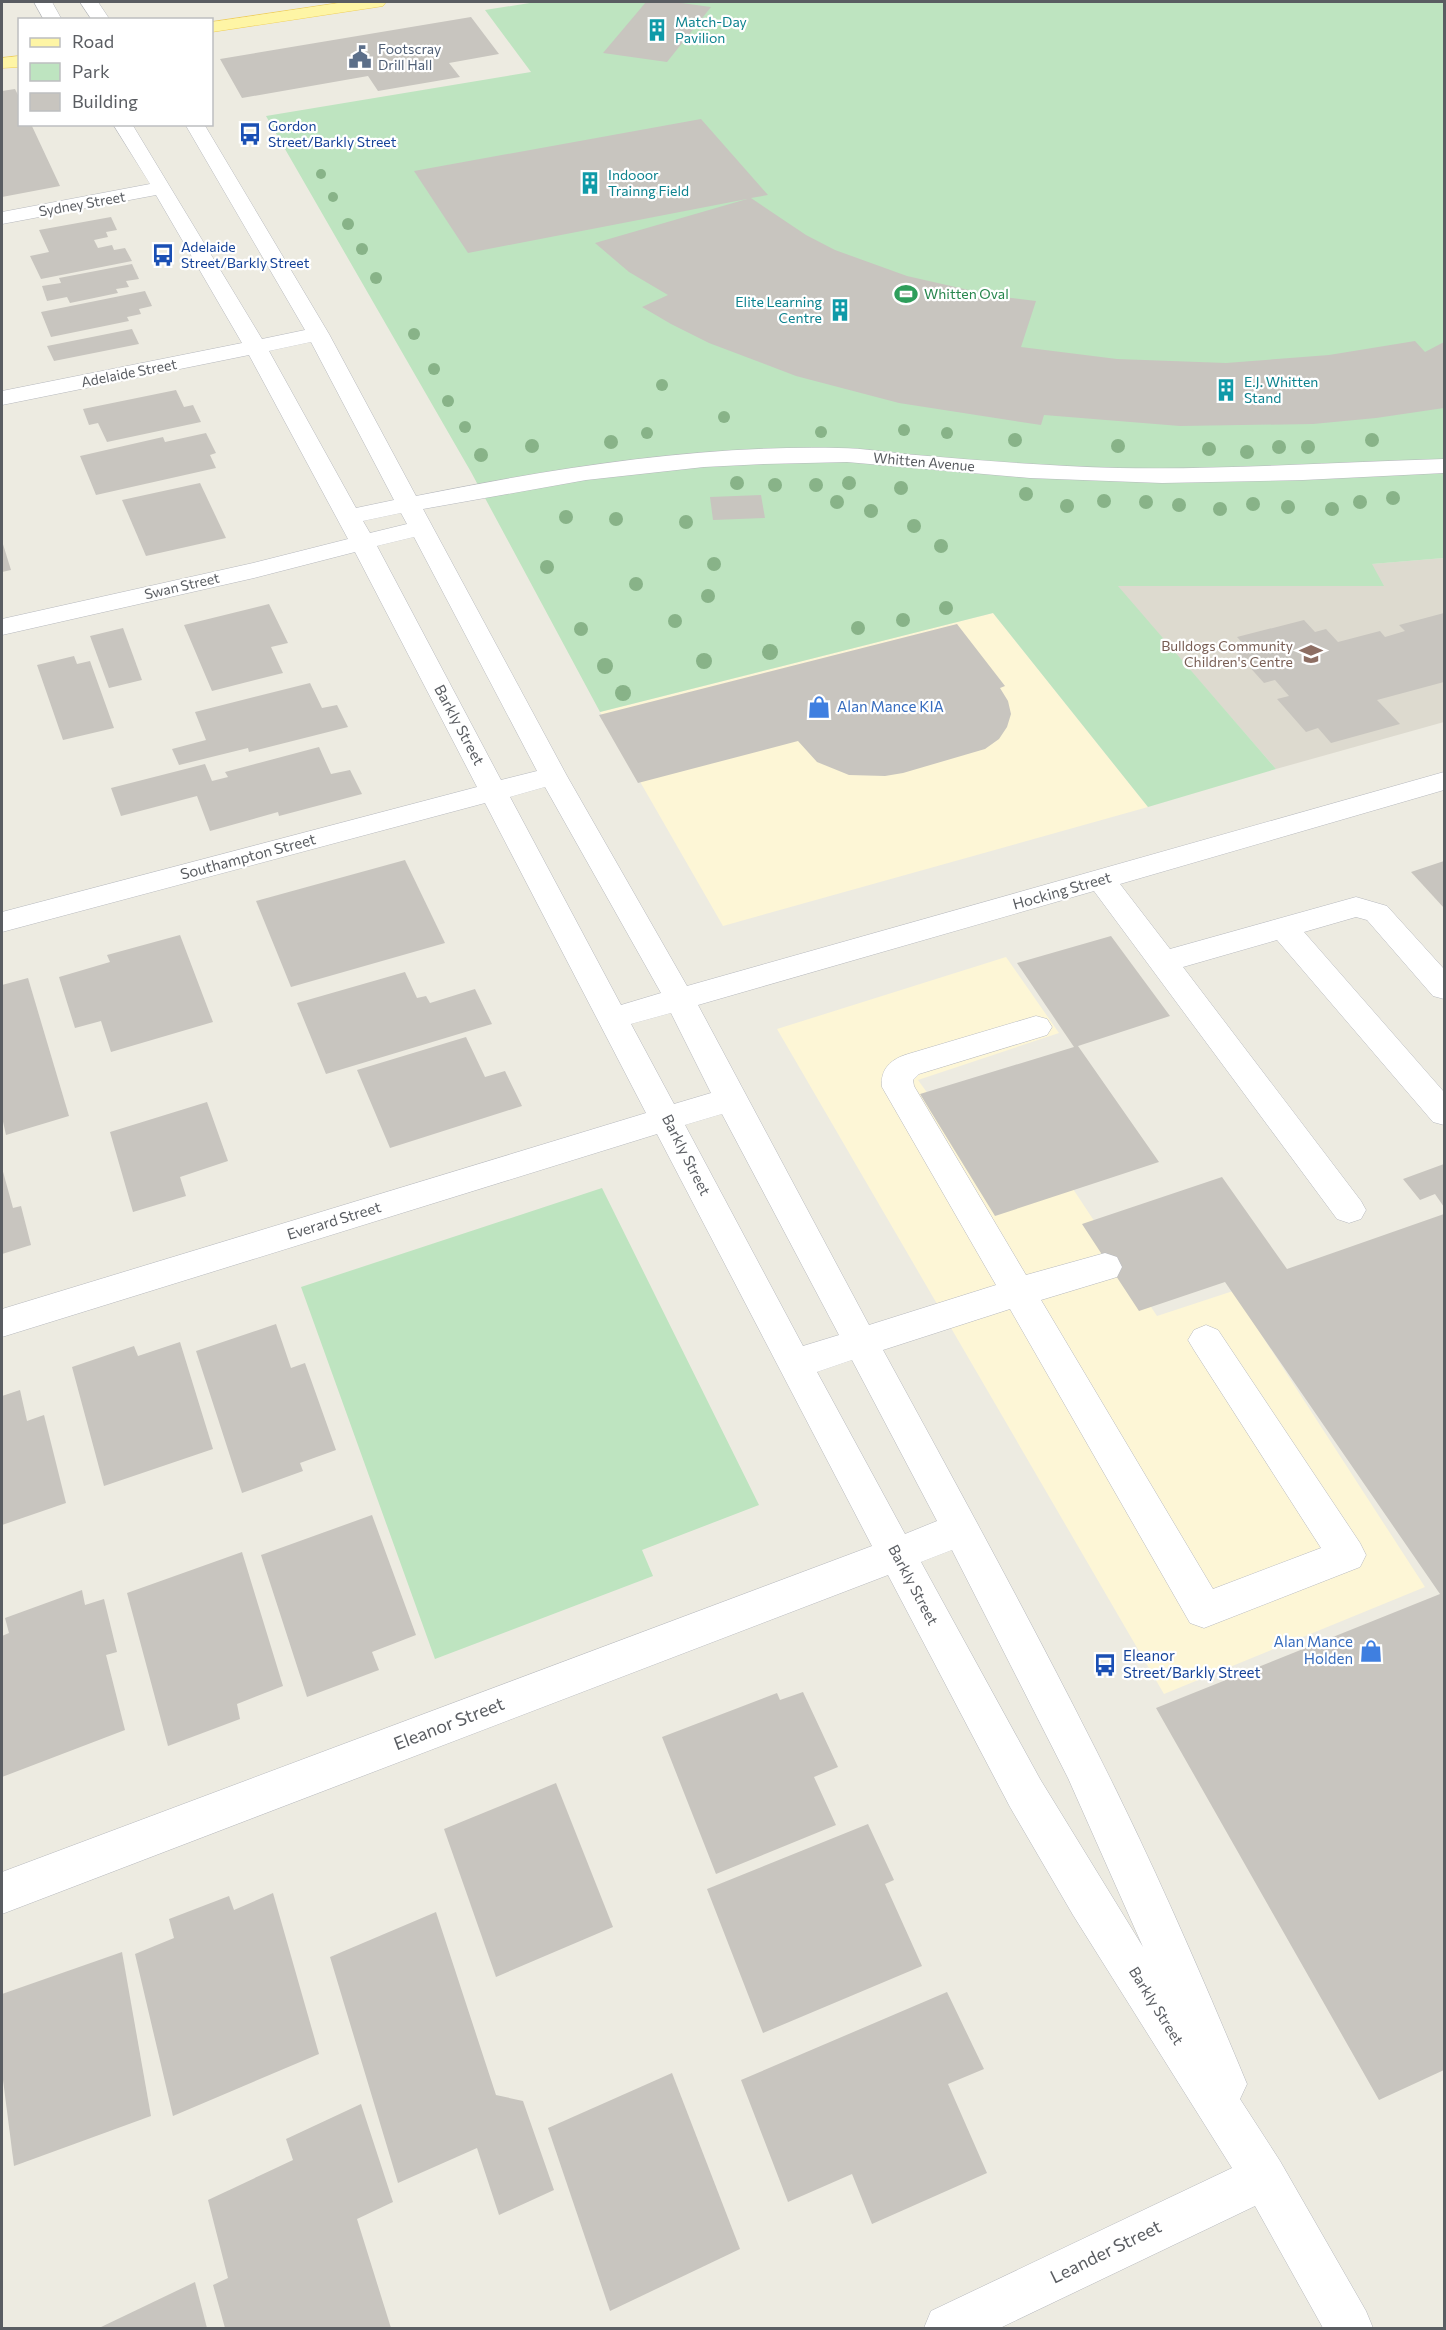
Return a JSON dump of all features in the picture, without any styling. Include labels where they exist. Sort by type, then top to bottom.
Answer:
[{"type":"main road","points":[[213,27],[348,4],[377,2]]},
{"type":"main road","points":[[2,63],[18,61]]},
{"type":"street","points":[[43,2],[52,18]]},
{"type":"street","points":[[89,2],[100,18]]},
{"type":"street","name":"Barkly Street","points":[[123,126],[256,347],[355,530],[614,1018],[794,1364],[1025,1793],[1088,1900],[1264,2177],[1349,2328]]},
{"type":"street","name":"Barkly Street","points":[[195,126],[318,334],[553,776],[679,999],[730,1099],[961,1529],[1087,1774],[1134,1876],[1264,2177]]},
{"type":"street","name":"Sydney Street","points":[[2,218],[162,188]]},
{"type":"street","name":"Adelaide Street","points":[[2,398],[318,334]]},
{"type":"street","name":"Whitten Avenue","points":[[355,530],[601,470],[715,458],[829,455],[1071,473],[1156,475],[1278,474],[1444,466]]},
{"type":"street","name":"Swan Street","points":[[2,627],[355,530]]},
{"type":"street","name":"Southampton Street","points":[[2,922],[553,776]]},
{"type":"street","name":"Hocking Street","points":[[614,1018],[1444,781]]},
{"type":"street","points":[[1101,880],[1349,1209]]},
{"type":"street","points":[[1163,962],[1356,907],[1377,914],[1444,988]]},
{"type":"street","points":[[1284,929],[1444,1113]]},
{"type":"street","points":[[1036,1027],[908,1066],[897,1076],[898,1086],[1204,1610],[1347,1555],[1206,1340]]},
{"type":"street","name":"Everard Street","points":[[2,1323],[730,1099]]},
{"type":"street","points":[[794,1364],[1018,1292],[1105,1267]]},
{"type":"street","name":"Eleanor Street","points":[[2,1893],[961,1529]]},
{"type":"street","name":"Leander Street","points":[[948,2328],[1264,2177]]},
{"type":"shaded area","name":"Bulldogs Community Children's Centre","points":[[1444,558],[1444,722],[1276,769],[1117,586],[1383,586],[1371,564]]},
{"type":"shaded area","points":[[993,613],[1148,807],[723,926],[600,712]]},
{"type":"shaded area","points":[[1006,957],[1059,1033],[918,1080],[972,1155],[1038,1136],[1157,1316],[1233,1291],[1425,1587],[1164,1694],[777,1029]]},
{"type":"green space","name":"Whitten Oval","points":[[536,2],[1444,2],[1444,558],[1372,564],[1384,586],[1118,586],[1276,769],[1148,807],[993,613],[600,712],[471,472],[266,116],[531,72],[485,10]]},
{"type":"green space","points":[[602,1188],[759,1505],[642,1550],[653,1576],[435,1659],[301,1287]]},
{"type":"building","name":"Match-Day Pavilion","points":[[646,2],[674,2],[711,7],[667,62],[603,53]]},
{"type":"building","name":"Footscray Drill Hall","points":[[471,17],[499,54],[449,63],[460,77],[378,91],[368,76],[242,98],[220,59]]},
{"type":"building","points":[[15,89],[18,95],[18,126],[32,126],[60,186],[2,197],[2,91]]},
{"type":"building","points":[[701,119],[768,195],[751,198],[806,235],[835,250],[907,276],[995,296],[1036,301],[1021,347],[1117,359],[1226,363],[1329,355],[1415,341],[1425,352],[1444,342],[1444,408],[1313,424],[1180,426],[1044,415],[1041,425],[899,403],[796,376],[709,343],[671,324],[642,307],[668,295],[629,272],[595,243],[747,199],[468,253],[414,171]]},
{"type":"building","points":[[111,217],[117,230],[106,232],[108,237],[94,240],[98,248],[112,245],[114,250],[125,248],[132,261],[41,279],[30,256],[49,252],[39,230]]},
{"type":"building","points":[[132,264],[139,279],[126,281],[129,287],[116,289],[118,293],[70,303],[67,297],[47,301],[42,286],[61,283],[59,278]]},
{"type":"building","points":[[145,291],[152,306],[139,309],[141,314],[127,317],[129,321],[51,337],[41,312]]},
{"type":"building","points":[[132,329],[139,344],[54,361],[47,346]]},
{"type":"building","points":[[176,390],[184,407],[193,405],[201,422],[107,442],[98,423],[89,425],[83,409]]},
{"type":"building","points":[[206,433],[216,453],[210,455],[216,468],[96,495],[80,456],[163,437],[165,442]]},
{"type":"building","points":[[200,483],[226,538],[146,556],[122,500]]},
{"type":"building","points":[[761,495],[765,518],[713,520],[710,497]]},
{"type":"building","points":[[2,541],[11,570],[2,572]]},
{"type":"building","points":[[269,604],[288,643],[271,647],[283,673],[212,691],[184,625]]},
{"type":"building","points":[[1444,613],[1444,682],[1377,700],[1400,724],[1331,743],[1318,728],[1306,732],[1277,699],[1289,696],[1275,680],[1264,683],[1237,653],[1249,650],[1237,637],[1304,620],[1315,632],[1326,629],[1338,642],[1380,631],[1385,637],[1405,631],[1399,625]]},
{"type":"building","name":"Alan Mance KIA","points":[[957,624],[1005,686],[1000,688],[1008,701],[1011,714],[1007,727],[999,739],[985,749],[903,773],[885,776],[849,775],[817,762],[798,741],[638,783],[599,715]]},
{"type":"building","points":[[123,628],[142,680],[109,688],[90,636]]},
{"type":"building","points":[[74,656],[77,664],[90,661],[114,728],[63,740],[37,665]]},
{"type":"building","points":[[310,683],[322,708],[337,705],[348,727],[249,752],[248,748],[179,765],[172,749],[206,740],[195,712]]},
{"type":"building","points":[[319,747],[331,774],[350,770],[362,794],[279,816],[278,812],[210,831],[197,796],[121,816],[111,788],[205,764],[212,781],[228,777],[225,772]]},
{"type":"building","points":[[405,860],[445,943],[291,987],[256,901]]},
{"type":"building","points":[[1444,861],[1444,908],[1411,872]]},
{"type":"building","points":[[180,935],[213,1022],[111,1052],[101,1021],[75,1028],[59,977],[110,962],[107,955]]},
{"type":"building","points":[[1111,936],[1170,1016],[1078,1046],[1159,1162],[995,1216],[920,1094],[1074,1047],[1017,963]]},
{"type":"building","points":[[405,972],[417,998],[426,996],[430,1003],[475,989],[492,1024],[326,1074],[297,1003]]},
{"type":"building","points":[[28,978],[69,1116],[6,1135],[2,1117],[2,985]]},
{"type":"building","points":[[466,1037],[485,1077],[505,1071],[522,1106],[390,1148],[357,1070]]},
{"type":"building","points":[[207,1102],[228,1161],[180,1177],[186,1196],[133,1212],[110,1132]]},
{"type":"building","points":[[1444,1164],[1444,1207],[1435,1194],[1420,1200],[1403,1179]]},
{"type":"building","points":[[2,1168],[13,1208],[21,1206],[31,1245],[2,1254]]},
{"type":"building","name":"Alan Mance Holden","points":[[1222,1177],[1287,1269],[1444,1214],[1444,2070],[1379,2100],[1156,1708],[1440,1594],[1225,1282],[1139,1311],[1082,1224]]},
{"type":"building","points":[[276,1324],[291,1368],[305,1363],[336,1450],[300,1463],[303,1471],[242,1493],[196,1351]]},
{"type":"building","points":[[180,1342],[213,1449],[104,1486],[72,1367],[134,1346],[138,1356]]},
{"type":"building","points":[[20,1390],[27,1421],[44,1415],[66,1503],[2,1525],[2,1396]]},
{"type":"building","points":[[372,1515],[416,1635],[372,1652],[379,1670],[307,1697],[261,1555]]},
{"type":"building","points":[[242,1552],[283,1686],[237,1704],[240,1719],[168,1746],[127,1593]]},
{"type":"building","points":[[82,1590],[85,1605],[104,1599],[117,1652],[106,1655],[125,1730],[2,1777],[2,1636],[9,1633],[5,1618]]},
{"type":"building","points":[[803,1692],[838,1767],[814,1777],[836,1825],[716,1874],[662,1737],[777,1693],[780,1700]]},
{"type":"building","points":[[556,1783],[613,1927],[496,1977],[444,1829]]},
{"type":"building","points":[[868,1824],[894,1880],[885,1884],[922,1966],[763,2033],[707,1889]]},
{"type":"building","points":[[273,1893],[319,2054],[173,2116],[135,1954],[174,1938],[169,1919],[229,1896],[234,1910]]},
{"type":"building","points":[[436,1912],[496,2095],[523,2101],[554,2190],[499,2215],[477,2148],[398,2183],[330,1957]]},
{"type":"building","points":[[122,1952],[151,2116],[14,2166],[2,2072],[2,1994]]},
{"type":"building","points":[[947,1992],[984,2069],[948,2084],[987,2173],[872,2224],[852,2174],[788,2202],[741,2080]]},
{"type":"building","points":[[672,2073],[740,2249],[610,2311],[548,2128]]},
{"type":"building","points":[[361,2104],[393,2202],[357,2219],[391,2328],[225,2328],[213,2285],[228,2278],[208,2200],[293,2160],[286,2139]]},
{"type":"building","points":[[195,2282],[207,2328],[99,2328]]},
{"type":"place","name":"Match-Day Pavilion","points":[[657,30]]},
{"type":"place","name":"Footscray Drill Hall","points":[[360,57]]},
{"type":"place","name":"Gordon Street/Barkly Street","points":[[250,134]]},
{"type":"place","name":"Indooor Trainng Field","points":[[590,183]]},
{"type":"place","name":"Adelaide Street/Barkly Street","points":[[163,255]]},
{"type":"place","name":"Whitten Oval","points":[[906,294]]},
{"type":"place","name":"Elite Learning Centre","points":[[840,310]]},
{"type":"place","name":"E.J. Whitten Stand","points":[[1226,390]]},
{"type":"place","name":"Bulldogs Community Children's Centre","points":[[1311,654]]},
{"type":"place","name":"Alan Mance KIA","points":[[819,707]]},
{"type":"place","name":"Alan Mance Holden","points":[[1371,1651]]},
{"type":"place","name":"Eleanor Street/Barkly Street","points":[[1105,1665]]}]
